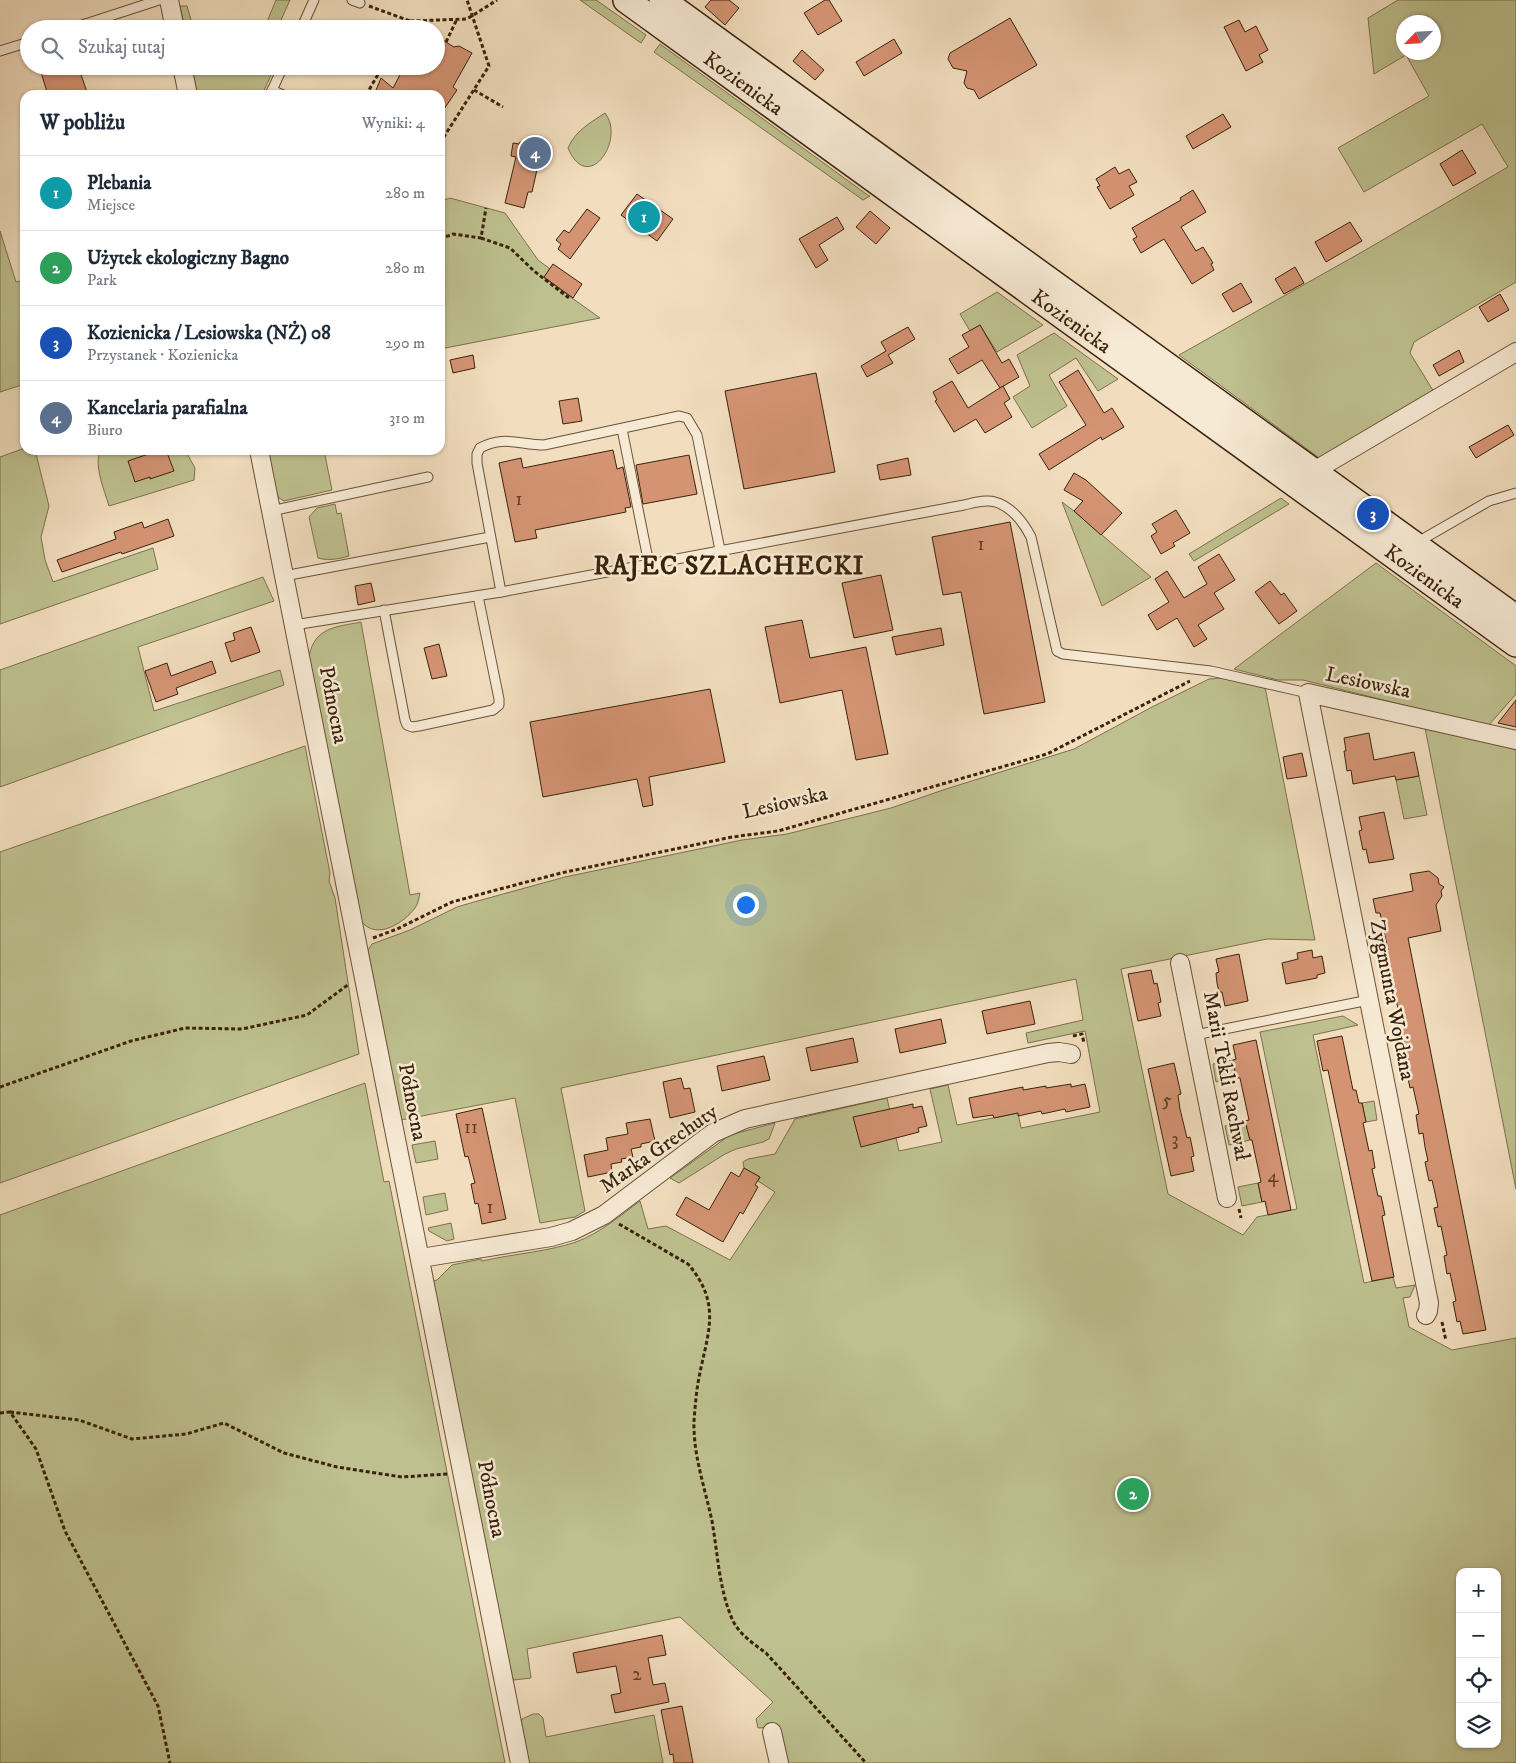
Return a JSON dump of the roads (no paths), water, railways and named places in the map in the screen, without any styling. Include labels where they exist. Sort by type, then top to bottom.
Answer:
[{"type":"main road","name":"Kozienicka","points":[[626,0],[1516,644]]},
{"type":"main road","name":"Kozienicka","points":[[662,0],[1516,618]]},
{"type":"street","points":[[169,0],[173,20]]},
{"type":"street","points":[[184,75],[187,90]]},
{"type":"street","points":[[1314,471],[1516,352]]},
{"type":"street","name":"Północna","points":[[260,455],[520,1763]]},
{"type":"street","name":"Lesiowska","points":[[1308,693],[1516,740]]},
{"type":"street","name":"Zygmunta Wojdana","points":[[1308,693],[1429,1303],[1426,1315]]},
{"type":"street","name":"Marii Tekli Rachwał","points":[[1180,963],[1233,1203]]},
{"type":"street","name":"Marka Grechuty","points":[[421,1258],[551,1237],[572,1231],[604,1215],[713,1133],[745,1118],[1048,1053],[1071,1054]]},
{"type":"street","points":[[772,1732],[779,1763]]},
{"type":"lane","points":[[98,20],[159,0]]},
{"type":"lane","points":[[305,20],[314,0]]},
{"type":"lane","points":[[0,51],[20,45]]},
{"type":"lane","points":[[272,90],[279,75]]},
{"type":"lane","points":[[294,625],[501,592],[720,550],[697,435],[687,418],[679,416],[544,445],[532,445],[508,440],[495,441],[480,448],[477,454],[477,464],[501,592]]},
{"type":"lane","points":[[622,429],[649,564]]},
{"type":"lane","points":[[271,511],[428,477]]},
{"type":"lane","points":[[1415,544],[1489,500],[1516,493]]},
{"type":"lane","name":"Lesiowska","points":[[720,550],[994,501],[1005,507],[1023,523],[1031,537],[1057,651],[1063,654],[1211,670],[1308,693]]},
{"type":"lane","points":[[284,576],[490,536]]},
{"type":"lane","points":[[384,610],[405,720],[407,725],[412,727],[419,726],[493,710],[499,705],[478,596]]},
{"type":"lane","points":[[1195,1035],[1369,1000]]},
{"type":"place","name":"Kancelaria parafialna","points":[[535,153]]},
{"type":"place","name":"Plebania","points":[[644,217]]},
{"type":"place","name":"Kozienicka / Lesiowska (NŻ) 08","points":[[1373,514]]},
{"type":"place","name":"Użytek ekologiczny Bagno","points":[[1133,1494]]},
{"type":"district","name":"RAJEC SZLACHECKI","points":[[729,566]]}]
